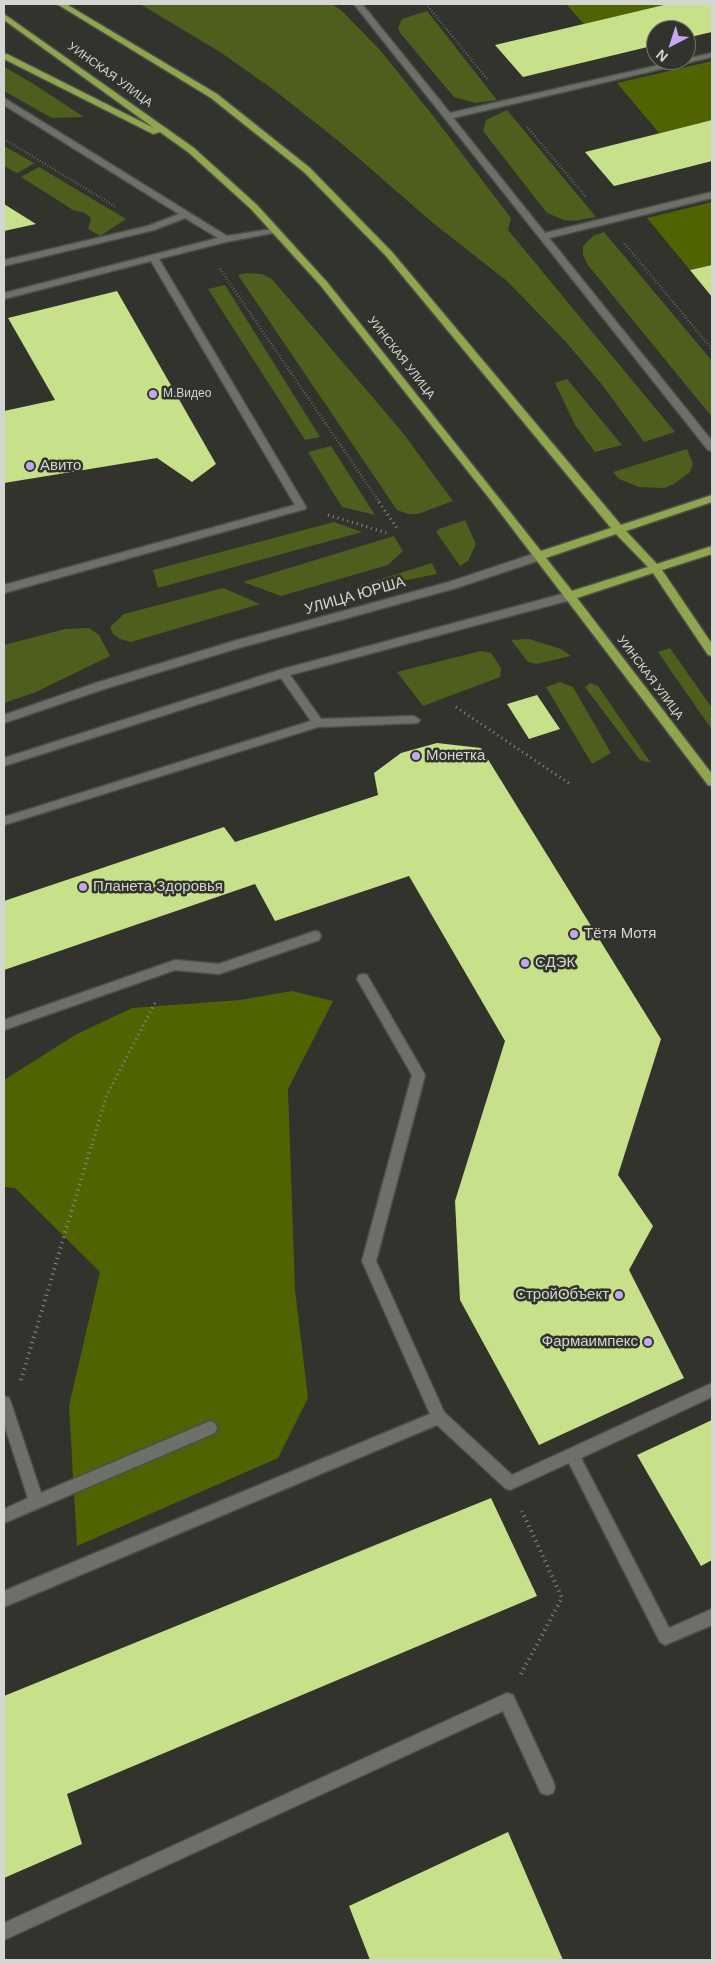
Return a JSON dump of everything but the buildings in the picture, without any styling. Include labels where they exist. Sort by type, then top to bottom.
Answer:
[{"type":"main road","points":[[61,4],[214,96],[307,170],[389,254],[619,530],[656,569],[712,652]]},
{"type":"main road","points":[[68,4],[89,20]]},
{"type":"main road","name":"УИНСКАЯ УЛИЦА","points":[[4,16],[190,150],[254,207],[324,284],[539,556],[712,782]]},
{"type":"main road","points":[[4,56],[190,150]]},
{"type":"main road","name":"УЛИЦА ЮРША","points":[[539,556],[712,498]]},
{"type":"main road","points":[[570,596],[712,550]]},
{"type":"street","points":[[358,4],[712,448]]},
{"type":"street","points":[[449,116],[712,55]]},
{"type":"street","points":[[4,101],[184,215],[226,239]]},
{"type":"street","points":[[544,236],[712,195]]},
{"type":"street","points":[[4,263],[151,228],[184,215]]},
{"type":"street","points":[[4,296],[226,239],[275,230]]},
{"type":"street","points":[[4,589],[301,507],[154,258]]},
{"type":"street","name":"УЛИЦА ЮРША","points":[[4,719],[118,680],[234,645],[452,585],[539,556]]},
{"type":"street","points":[[4,762],[283,673],[570,596]]},
{"type":"street","points":[[283,673],[318,723]]},
{"type":"street","points":[[4,821],[318,723],[414,720]]},
{"type":"street","points":[[4,1025],[175,965],[219,969],[315,936]]},
{"type":"street","points":[[363,979],[420,1075],[369,1261],[439,1417],[510,1483],[712,1390]]},
{"type":"street","points":[[4,1403],[37,1502]]},
{"type":"street","points":[[4,1599],[439,1417]]},
{"type":"street","points":[[4,1516],[210,1428]]},
{"type":"street","points":[[572,1456],[665,1637],[712,1617]]},
{"type":"street","points":[[4,1932],[507,1701],[547,1787]]},
{"type":"path","points":[[426,4],[712,349]]},
{"type":"path","points":[[301,507],[387,533]]},
{"type":"path","points":[[456,707],[570,784]]},
{"type":"path","points":[[9,1419],[106,1097],[175,965]]},
{"type":"path","points":[[507,1701],[562,1598],[510,1483]]},
{"type":"green space","points":[[140,4],[332,4],[342,11],[380,50],[434,117],[511,218],[508,230],[675,432],[644,442],[603,386],[566,342],[507,281],[433,223],[341,143],[274,90],[220,52]]},
{"type":"green space","points":[[566,4],[668,4],[584,24]]},
{"type":"green space","points":[[427,11],[497,100],[475,103],[454,97],[401,34],[398,28],[402,19]]},
{"type":"green space","points":[[712,61],[712,120],[659,133],[617,83],[673,70],[696,70],[696,65]]},
{"type":"green space","points":[[4,67],[84,117],[52,118],[4,91]]},
{"type":"green space","points":[[507,110],[596,217],[574,221],[564,220],[547,213],[483,131],[486,120]]},
{"type":"green space","points":[[4,146],[35,163],[17,173],[4,166]]},
{"type":"green space","points":[[39,167],[126,219],[100,236],[88,229],[91,218],[85,213],[73,210],[21,177]]},
{"type":"green space","points":[[712,202],[712,265],[690,270],[647,218]]},
{"type":"green space","points":[[604,232],[712,361],[712,417],[587,264],[583,255],[583,246],[593,236]]},
{"type":"green space","points":[[247,273],[262,274],[272,279],[403,433],[453,501],[418,514],[408,514],[397,510],[238,275]]},
{"type":"green space","points":[[225,285],[320,437],[305,440],[208,289]]},
{"type":"green space","points":[[567,379],[622,445],[595,452],[575,425],[555,383]]},
{"type":"green space","points":[[331,446],[375,515],[342,507],[308,452]]},
{"type":"green space","points":[[687,449],[693,464],[690,472],[674,484],[664,488],[639,487],[619,479],[613,472]]},
{"type":"green space","points":[[465,520],[476,544],[468,561],[460,566],[436,532],[439,529]]},
{"type":"green space","points":[[334,522],[362,532],[158,588],[153,570]]},
{"type":"green space","points":[[394,536],[403,551],[388,565],[281,596],[243,582]]},
{"type":"green space","points":[[432,563],[437,574],[356,590],[356,587]]},
{"type":"green space","points":[[223,588],[260,604],[131,642],[120,639],[113,634],[110,627],[124,614]]},
{"type":"green space","points":[[89,628],[99,635],[110,656],[36,692],[4,703],[4,645],[65,629]]},
{"type":"green space","points":[[529,639],[561,649],[571,656],[536,664],[528,662],[511,640]]},
{"type":"green space","points":[[670,648],[712,708],[712,730],[658,652]]},
{"type":"green space","points":[[481,651],[491,653],[501,668],[500,677],[423,706],[397,672]]},
{"type":"green space","points":[[560,682],[573,687],[611,753],[592,764],[546,687]]},
{"type":"green space","points":[[590,683],[598,686],[651,763],[640,760],[585,687]]},
{"type":"green space","points":[[292,991],[333,1001],[288,1089],[295,1290],[308,1398],[278,1458],[77,1546],[69,1406],[100,1272],[15,1188],[4,1187],[4,1080],[77,1034],[132,1008],[240,1000]]},
{"type":"place","name":"М.Видео","points":[[153,394]]},
{"type":"place","name":"Авито","points":[[30,466]]},
{"type":"place","name":"Монетка","points":[[416,756]]},
{"type":"place","name":"Планета Здоровья","points":[[83,887]]},
{"type":"place","name":"Тётя Мотя","points":[[574,934]]},
{"type":"place","name":"СДЭК","points":[[525,963]]},
{"type":"place","name":"СтройОбъект","points":[[619,1295]]},
{"type":"place","name":"Фармаимпекс","points":[[648,1342]]}]
